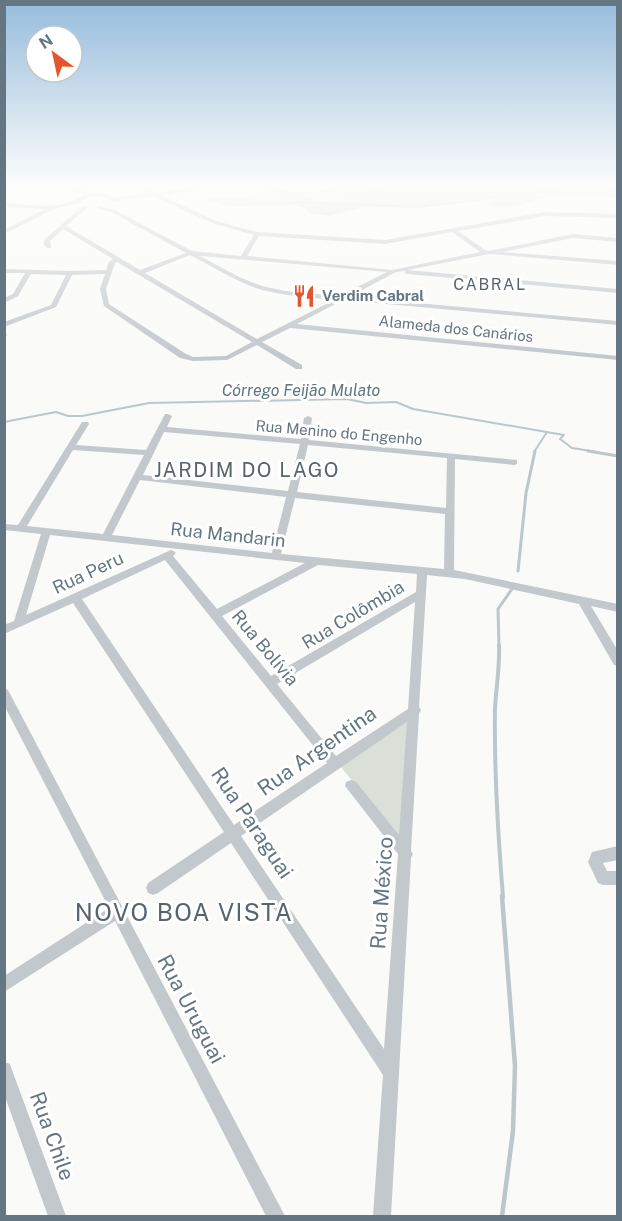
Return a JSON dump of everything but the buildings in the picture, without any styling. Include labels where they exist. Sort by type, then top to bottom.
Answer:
[{"type":"street","points":[[46,243],[49,247]]},
{"type":"street","points":[[90,243],[299,367]]},
{"type":"street","points":[[172,243],[260,287],[285,293],[618,323]]},
{"type":"street","points":[[243,258],[252,243]]},
{"type":"street","points":[[471,243],[483,252],[618,263]]},
{"type":"street","points":[[118,259],[112,262],[103,289],[106,305],[183,356],[193,359],[227,358],[261,343],[339,298],[394,271],[534,243]]},
{"type":"street","points":[[141,272],[191,254],[618,291]]},
{"type":"street","points":[[4,270],[108,272]]},
{"type":"street","points":[[4,301],[16,295],[28,271]]},
{"type":"street","points":[[4,325],[54,306],[70,273]]},
{"type":"street","name":"Alameda dos Canários","points":[[291,326],[618,358]]},
{"type":"street","points":[[106,538],[168,416]]},
{"type":"street","points":[[276,556],[304,444],[308,418]]},
{"type":"street","points":[[21,528],[85,424]]},
{"type":"street","name":"Rua Menino do Engenho","points":[[163,429],[514,462]]},
{"type":"street","points":[[70,447],[150,453]]},
{"type":"street","points":[[449,573],[451,456]]},
{"type":"street","points":[[137,477],[451,512]]},
{"type":"street","name":"Rua Mandarin","points":[[4,527],[449,573],[513,584],[618,608]]},
{"type":"street","points":[[19,622],[46,531]]},
{"type":"street","name":"Rua Peru","points":[[4,630],[185,547]]},
{"type":"street","name":"Rua Bolívia","points":[[167,555],[335,764]]},
{"type":"street","points":[[214,615],[317,561]]},
{"type":"street","name":"Rua México","points":[[382,1216],[422,572]]},
{"type":"street","name":"Rua Colômbia","points":[[271,682],[420,594]]},
{"type":"street","name":"Rua Paraguai","points":[[75,597],[235,834],[391,1073]]},
{"type":"street","points":[[583,601],[618,662]]},
{"type":"street","name":"Rua Uruguai","points":[[4,693],[276,1216]]},
{"type":"street","name":"Rua Argentina","points":[[153,888],[415,710]]},
{"type":"street","points":[[351,786],[406,854]]},
{"type":"street","points":[[618,854],[597,857],[595,862],[603,878],[618,878]]},
{"type":"street","points":[[4,985],[116,912]]},
{"type":"street","name":"Rua Chile","points":[[4,1070],[57,1216]]},
{"type":"shaded area","points":[[410,720],[400,838],[340,766]]},
{"type":"waterway","name":"Córrego Feijão Mulato","points":[[4,422],[56,412],[68,416],[82,416],[149,403],[347,399],[366,403],[396,402],[413,409],[547,432]]},
{"type":"waterway","points":[[534,452],[547,432]]},
{"type":"waterway","name":"Córrego Feijão Mulato","points":[[547,432],[564,435],[560,439],[572,448],[597,452]]},
{"type":"waterway","points":[[518,571],[526,493],[535,451]]},
{"type":"waterway","name":"Córrego Feijão Mulato","points":[[588,451],[618,456]]},
{"type":"waterway","points":[[499,646],[498,609],[512,589]]},
{"type":"waterway","points":[[499,646],[495,756],[503,897]]},
{"type":"waterway","points":[[502,896],[515,1066],[513,1131],[502,1216]]},
{"type":"place","name":"Verdim Cabral","points":[[304,296]]},
{"type":"district","name":"CABRAL","points":[[490,284]]},
{"type":"district","name":"JARDIM DO LAGO","points":[[247,470]]},
{"type":"district","name":"NOVO BOA VISTA","points":[[184,913]]}]
